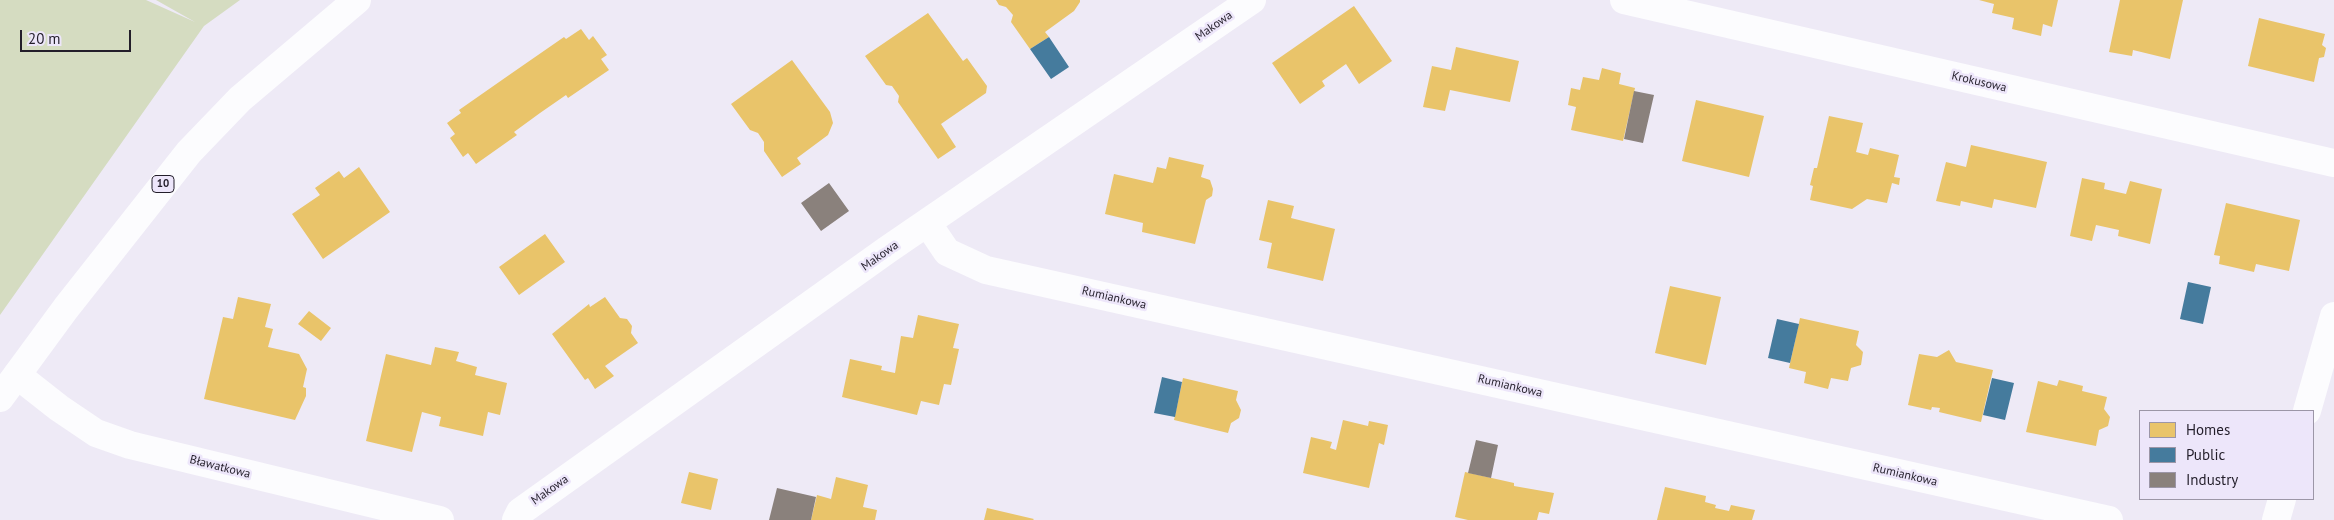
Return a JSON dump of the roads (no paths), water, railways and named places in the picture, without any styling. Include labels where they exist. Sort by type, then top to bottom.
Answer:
[{"type":"street","name":"10","points":[[0,398],[128,228],[196,145],[240,99],[357,0]]},
{"type":"street","name":"Makowa","points":[[516,520],[520,512],[879,256],[1252,0]]},
{"type":"street","name":"Krokusowa","points":[[1624,0],[2334,163]]},
{"type":"street","name":"Rumiankowa","points":[[928,224],[947,252],[986,270],[2109,520]]},
{"type":"street","points":[[2307,410],[2334,316]]},
{"type":"street","name":"Bławatkowa","points":[[17,375],[59,408],[96,433],[130,445],[440,520]]},
{"type":"street","points":[[2276,520],[2282,500]]}]
